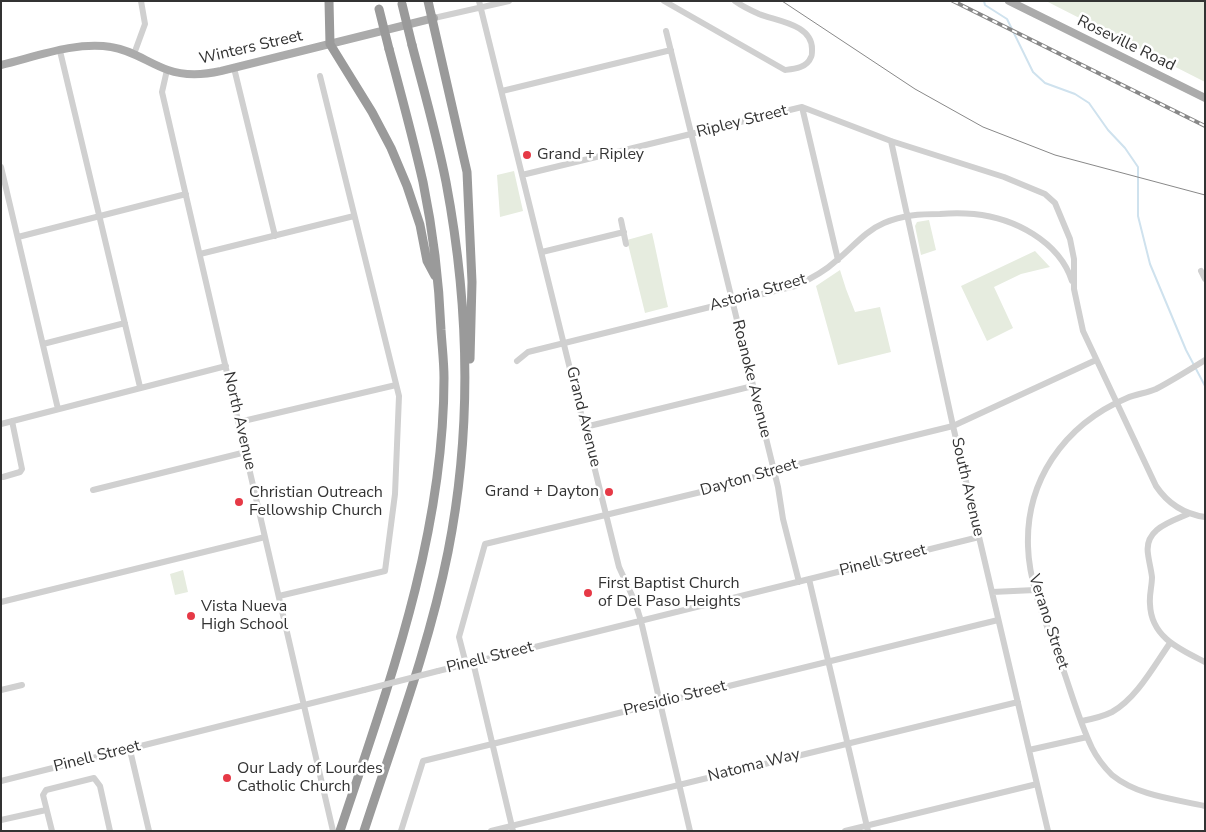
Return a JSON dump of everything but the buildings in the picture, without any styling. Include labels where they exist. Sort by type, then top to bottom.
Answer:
[{"type":"highway","points":[[329,1],[330,44],[372,112],[391,148],[407,186],[420,225],[428,261],[439,286]]},
{"type":"highway","points":[[428,1],[434,18],[467,172],[472,282],[469,377],[464,414]]},
{"type":"highway","points":[[364,831],[433,618],[448,551],[459,483],[464,414],[463,306],[456,243],[446,181],[402,3]]},
{"type":"highway","points":[[340,831],[400,652],[416,594],[428,535],[442,439],[444,377],[439,286],[434,247],[423,182],[378,5]]},
{"type":"main road","name":"Roseville Road","points":[[1009,1],[1205,98]]},
{"type":"main road","name":"Winters Street","points":[[1,66],[82,46],[96,46],[112,47],[134,54],[168,70],[179,73],[200,74],[234,68],[434,18]]},
{"type":"street","points":[[134,54],[144,24],[141,1]]},
{"type":"street","name":"Winters Street","points":[[434,18],[480,4],[509,1]]},
{"type":"street","points":[[664,1],[785,70],[798,68],[807,63],[812,57],[809,35],[785,22],[754,12],[734,1]]},
{"type":"street","name":"Grand Avenue","points":[[480,4],[619,567],[635,602],[641,621],[690,831]]},
{"type":"street","name":"Roanoke Avenue","points":[[666,31],[774,470],[798,582]]},
{"type":"street","points":[[502,91],[671,50]]},
{"type":"street","points":[[60,51],[140,387]]},
{"type":"street","points":[[234,68],[275,236]]},
{"type":"street","name":"North Avenue","points":[[168,70],[162,92],[333,831]]},
{"type":"street","points":[[279,596],[385,571],[398,455],[399,396],[320,76]]},
{"type":"street","points":[[802,107],[838,260]]},
{"type":"street","name":"Ripley Street","points":[[522,175],[802,107],[892,141],[1004,177],[1050,197],[1055,203],[1070,239],[1074,259],[1074,289]]},
{"type":"street","name":"South Avenue","points":[[892,141],[953,426],[1048,831]]},
{"type":"street","points":[[1,167],[58,409]]},
{"type":"street","points":[[18,237],[186,194]]},
{"type":"street","name":"Astoria Street","points":[[517,361],[528,352],[782,290],[804,282],[827,269],[866,233],[884,223],[907,216],[961,213],[976,214],[1009,222],[1035,235],[1057,254],[1067,269],[1074,289]]},
{"type":"street","points":[[200,254],[354,216]]},
{"type":"street","points":[[621,220],[626,244]]},
{"type":"street","points":[[542,252],[624,232]]},
{"type":"street","points":[[1201,271],[1205,279]]},
{"type":"street","points":[[1074,289],[1083,331],[1156,486],[1172,504],[1188,514],[1205,517]]},
{"type":"street","points":[[43,344],[125,323]]},
{"type":"street","name":"Dayton Street","points":[[469,663],[459,637],[485,544],[730,485],[774,470],[953,426],[1096,360]]},
{"type":"street","name":"Verano Street","points":[[1205,360],[1154,390],[1128,397],[1116,403],[1090,418],[1070,436],[1060,448],[1043,476],[1032,506],[1028,537],[1029,564],[1035,590],[1087,737],[1101,762],[1113,775],[1124,783],[1150,794],[1205,806]]},
{"type":"street","points":[[1,424],[226,366]]},
{"type":"street","points":[[239,422],[396,385]]},
{"type":"street","points":[[585,428],[753,386]]},
{"type":"street","points":[[3,478],[20,472],[22,469],[12,421]]},
{"type":"street","points":[[93,490],[246,452]]},
{"type":"street","points":[[1188,514],[1158,528],[1152,534],[1148,546],[1152,577],[1151,614],[1160,634],[1170,643],[1205,662]]},
{"type":"street","points":[[1,602],[265,537]]},
{"type":"street","name":"Pinell Street","points":[[1,781],[979,537]]},
{"type":"street","points":[[809,579],[868,828]]},
{"type":"street","points":[[992,592],[1035,590]]},
{"type":"street","name":"Presidio Street","points":[[400,831],[423,761],[998,620]]},
{"type":"street","points":[[1082,721],[1101,716],[1123,704],[1134,694],[1170,643]]},
{"type":"street","points":[[469,663],[492,744],[512,828]]},
{"type":"street","points":[[1,690],[22,685]]},
{"type":"street","name":"Natoma Way","points":[[491,831],[512,828],[1018,702]]},
{"type":"street","points":[[1029,750],[1087,737]]},
{"type":"street","points":[[130,750],[149,831]]},
{"type":"street","points":[[52,831],[43,796],[46,790],[94,778],[100,786],[110,831]]},
{"type":"street","points":[[845,831],[868,828],[1037,784]]},
{"type":"street","points":[[1,820],[46,810]]},
{"type":"shaded area","points":[[1046,1],[1205,1],[1205,82]]},
{"type":"shaded area","points":[[514,171],[523,211],[500,217],[497,175]]},
{"type":"shaded area","points":[[929,220],[936,250],[921,255],[915,226],[917,222]]},
{"type":"shaded area","points":[[652,233],[668,307],[645,313],[627,240]]},
{"type":"shaded area","points":[[1035,251],[1050,267],[1021,274],[994,287],[1013,328],[987,341],[961,286]]},
{"type":"shaded area","points":[[840,270],[855,312],[880,307],[891,352],[838,365],[816,286]]},
{"type":"shaded area","points":[[183,570],[188,592],[175,595],[170,574]]},
{"type":"waterway","points":[[984,1],[985,5],[1007,19],[1033,72],[1045,83],[1075,94],[1089,103],[1138,167],[1138,216],[1150,264],[1186,350],[1205,386]]},
{"type":"tram line","points":[[782,1],[915,89],[983,127],[1055,155],[1205,195]]},
{"type":"railway","points":[[953,1],[1205,126]]},
{"type":"place","name":"Grand + Ripley","points":[[527,155]]},
{"type":"place","name":"Grand + Dayton","points":[[609,492]]},
{"type":"place","name":"Christian Outreach Fellowship Church","points":[[239,502]]},
{"type":"place","name":"First Baptist Church of Del Paso Heights","points":[[588,593]]},
{"type":"place","name":"Vista Nueva High School","points":[[191,616]]},
{"type":"place","name":"Our Lady of Lourdes Catholic Church","points":[[227,778]]}]
